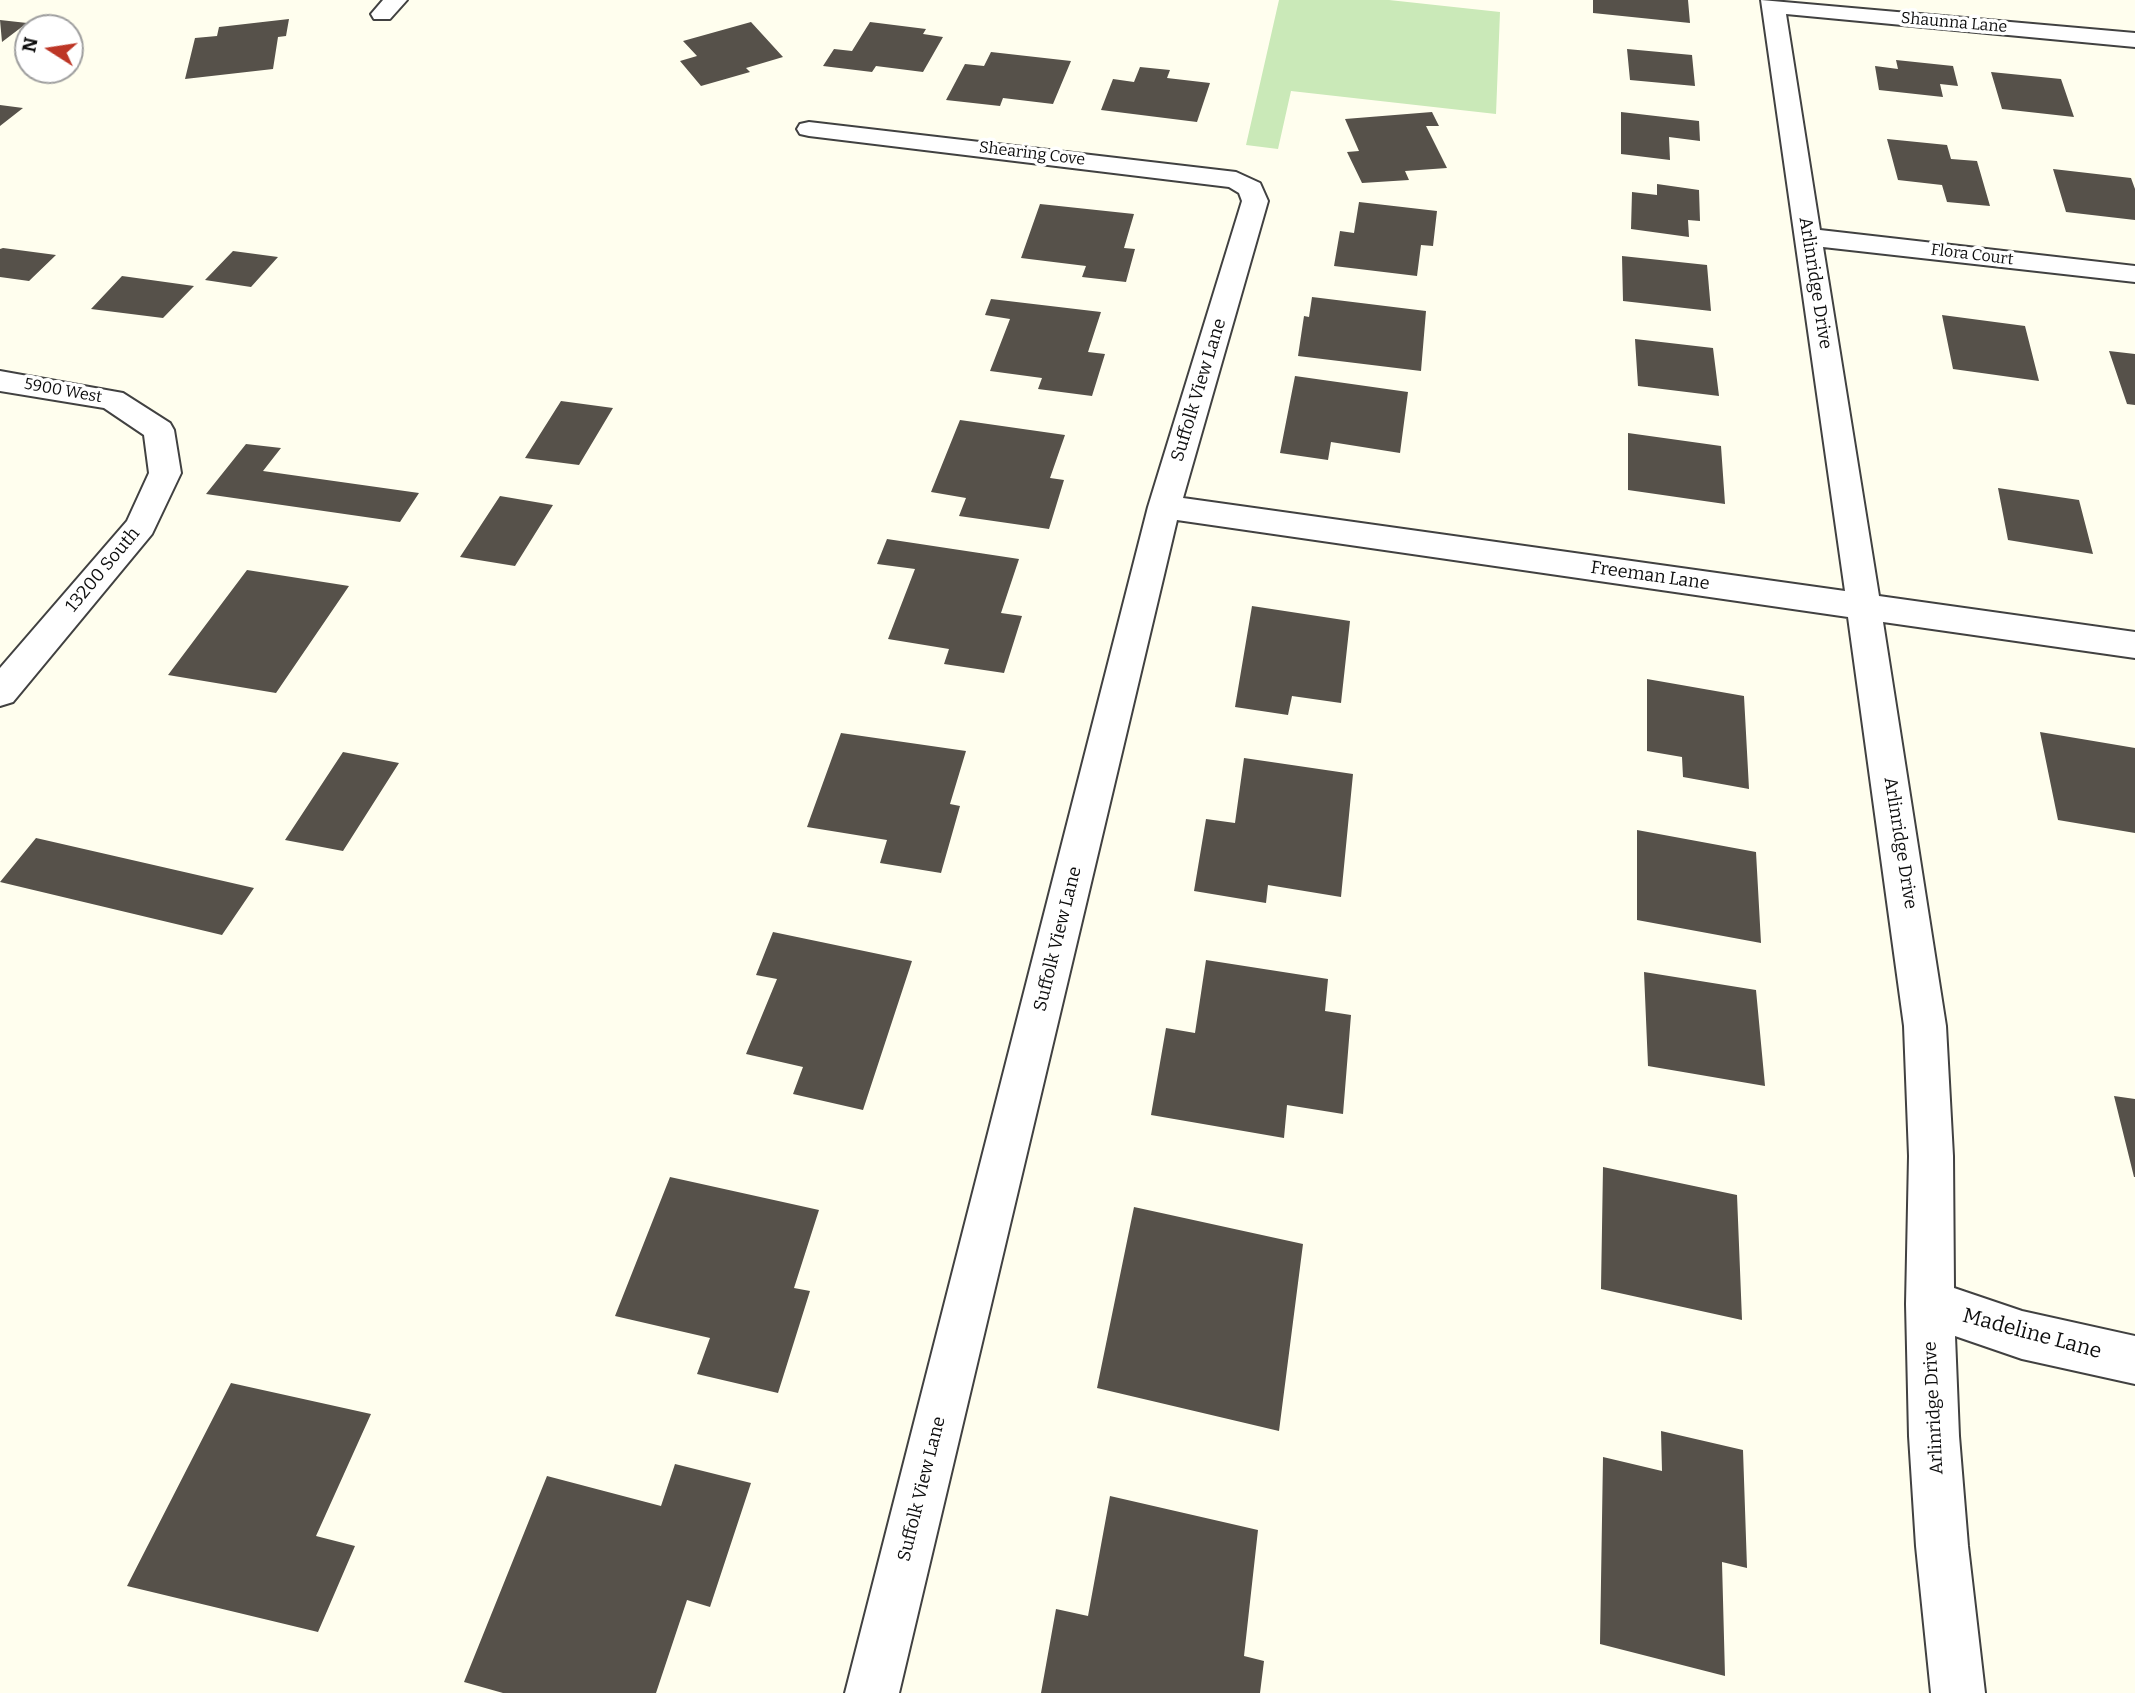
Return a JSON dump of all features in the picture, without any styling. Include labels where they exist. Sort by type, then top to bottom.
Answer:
[{"type":"street","name":"Shaunna Lane","points":[[1772,3],[2135,40]]},
{"type":"street","name":"Arlinridge Drive","points":[[1772,3],[1915,944],[1925,1026],[1931,1156],[1930,1304],[1941,1546],[1958,1693]]},
{"type":"street","name":"Shearing Cove","points":[[809,129],[1174,170],[1236,180],[1251,189]]},
{"type":"street","name":"Suffolk View Lane","points":[[872,1693],[1164,507],[1255,201],[1251,189]]},
{"type":"street","name":"Flora Court","points":[[1808,237],[2135,274]]},
{"type":"street","name":"5900 West","points":[[0,381],[111,400],[159,430]]},
{"type":"street","name":"13200 South","points":[[0,692],[141,526],[165,473],[159,430]]},
{"type":"street","name":"Freeman Lane","points":[[1164,507],[2135,645]]},
{"type":"street","name":"Madeline Lane","points":[[1930,1304],[2022,1335],[2135,1360]]},
{"type":"green space","points":[[1279,0],[1389,0],[1500,12],[1496,114],[1291,91],[1278,149],[1246,145]]},
{"type":"building","points":[[1593,0],[1688,0],[1690,23],[1593,13]]},
{"type":"building","points":[[289,19],[286,36],[278,37],[273,69],[185,79],[195,38],[217,36],[219,27]]},
{"type":"building","points":[[0,20],[14,22],[14,33],[2,42]]},
{"type":"building","points":[[751,22],[783,57],[746,68],[750,72],[701,86],[680,61],[697,56],[683,41]]},
{"type":"building","points":[[870,22],[926,29],[923,34],[943,37],[923,72],[876,66],[872,72],[823,66],[834,49],[852,51]]},
{"type":"building","points":[[1627,49],[1692,55],[1695,86],[1630,80]]},
{"type":"building","points":[[991,52],[1071,61],[1053,104],[1003,98],[1000,106],[946,100],[965,64],[984,66]]},
{"type":"building","points":[[1896,60],[1953,66],[1958,86],[1940,84],[1943,97],[1879,90],[1875,66],[1898,69]]},
{"type":"building","points":[[1140,67],[1170,70],[1167,78],[1210,83],[1197,122],[1101,110],[1113,79],[1134,82]]},
{"type":"building","points":[[1991,72],[2061,79],[2074,117],[2002,109]]},
{"type":"building","points":[[0,105],[23,108],[0,126]]},
{"type":"building","points":[[1432,112],[1439,126],[1426,126],[1447,168],[1405,171],[1409,180],[1362,183],[1347,152],[1359,151],[1345,119]]},
{"type":"building","points":[[1621,112],[1699,121],[1700,141],[1669,137],[1670,160],[1621,154]]},
{"type":"building","points":[[1887,139],[1947,145],[1951,159],[1977,161],[1990,206],[1947,202],[1942,185],[1898,180]]},
{"type":"building","points":[[2053,169],[2131,178],[2135,189],[2135,220],[2066,212]]},
{"type":"building","points":[[1657,184],[1699,190],[1700,221],[1688,220],[1689,237],[1631,229],[1632,192],[1657,195]]},
{"type":"building","points":[[1359,202],[1437,211],[1433,246],[1421,245],[1417,276],[1334,266],[1340,231],[1354,233]]},
{"type":"building","points":[[1040,204],[1134,214],[1124,248],[1135,249],[1126,282],[1082,277],[1086,266],[1021,258]]},
{"type":"building","points":[[0,249],[56,255],[29,281],[0,277]]},
{"type":"building","points":[[233,251],[278,257],[251,287],[205,280]]},
{"type":"building","points":[[1622,256],[1707,265],[1711,311],[1623,301]]},
{"type":"building","points":[[122,276],[194,286],[163,318],[91,309]]},
{"type":"building","points":[[1312,297],[1426,311],[1421,371],[1298,356],[1304,316],[1309,317]]},
{"type":"building","points":[[991,299],[1101,312],[1088,352],[1105,354],[1092,396],[1038,389],[1042,378],[990,371],[1010,319],[985,315]]},
{"type":"building","points":[[1942,315],[2025,326],[2039,381],[1953,369]]},
{"type":"building","points":[[1635,339],[1713,348],[1719,396],[1638,386]]},
{"type":"building","points":[[2109,351],[2135,354],[2135,405],[2127,404]]},
{"type":"building","points":[[1295,376],[1408,392],[1400,453],[1331,442],[1328,460],[1280,453]]},
{"type":"building","points":[[561,401],[613,408],[579,465],[525,458]]},
{"type":"building","points":[[960,420],[1065,435],[1050,478],[1064,480],[1049,529],[959,516],[966,498],[931,492]]},
{"type":"building","points":[[1628,433],[1721,446],[1725,504],[1628,490]]},
{"type":"building","points":[[246,444],[281,448],[263,471],[419,493],[400,522],[206,494]]},
{"type":"building","points":[[1998,488],[2079,500],[2093,554],[2008,540]]},
{"type":"building","points":[[500,496],[553,505],[515,566],[460,557]]},
{"type":"building","points":[[887,539],[1019,559],[1001,613],[1022,616],[1004,673],[944,664],[949,649],[888,639],[915,569],[877,564]]},
{"type":"building","points":[[247,570],[349,586],[276,693],[168,675]]},
{"type":"building","points":[[1252,606],[1350,621],[1341,703],[1292,696],[1288,715],[1235,707]]},
{"type":"building","points":[[1647,679],[1744,696],[1749,789],[1683,777],[1682,757],[1647,751]]},
{"type":"building","points":[[2040,732],[2135,748],[2135,833],[2058,820]]},
{"type":"building","points":[[841,733],[966,751],[950,804],[960,806],[941,873],[880,863],[887,840],[807,827]]},
{"type":"building","points":[[343,752],[399,763],[343,851],[285,840]]},
{"type":"building","points":[[1244,758],[1353,774],[1341,897],[1268,885],[1266,903],[1194,891],[1206,819],[1235,823]]},
{"type":"building","points":[[1637,830],[1756,852],[1761,943],[1637,920]]},
{"type":"building","points":[[36,838],[254,888],[222,935],[0,882]]},
{"type":"building","points":[[773,932],[912,961],[863,1110],[793,1094],[803,1067],[746,1054],[777,979],[756,975]]},
{"type":"building","points":[[1206,960],[1328,979],[1325,1011],[1351,1015],[1343,1114],[1287,1105],[1284,1138],[1151,1115],[1166,1028],[1195,1033]]},
{"type":"building","points":[[1644,972],[1756,990],[1765,1086],[1648,1066]]},
{"type":"building","points":[[2114,1096],[2135,1099],[2135,1177],[2134,1177]]},
{"type":"building","points":[[1603,1167],[1737,1195],[1742,1320],[1601,1289]]},
{"type":"building","points":[[670,1177],[819,1210],[794,1288],[810,1291],[778,1393],[697,1374],[710,1338],[615,1316]]},
{"type":"building","points":[[1134,1207],[1303,1244],[1279,1431],[1097,1388]]},
{"type":"building","points":[[231,1383],[371,1414],[316,1536],[355,1546],[318,1632],[127,1586]]},
{"type":"building","points":[[1661,1431],[1743,1450],[1747,1568],[1722,1562],[1725,1676],[1600,1644],[1603,1457],[1662,1471]]},
{"type":"building","points":[[675,1464],[751,1483],[710,1607],[687,1600],[656,1693],[503,1693],[464,1682],[547,1476],[661,1506]]},
{"type":"building","points":[[1110,1496],[1258,1530],[1244,1656],[1264,1661],[1260,1693],[1041,1693],[1056,1609],[1088,1616]]}]
